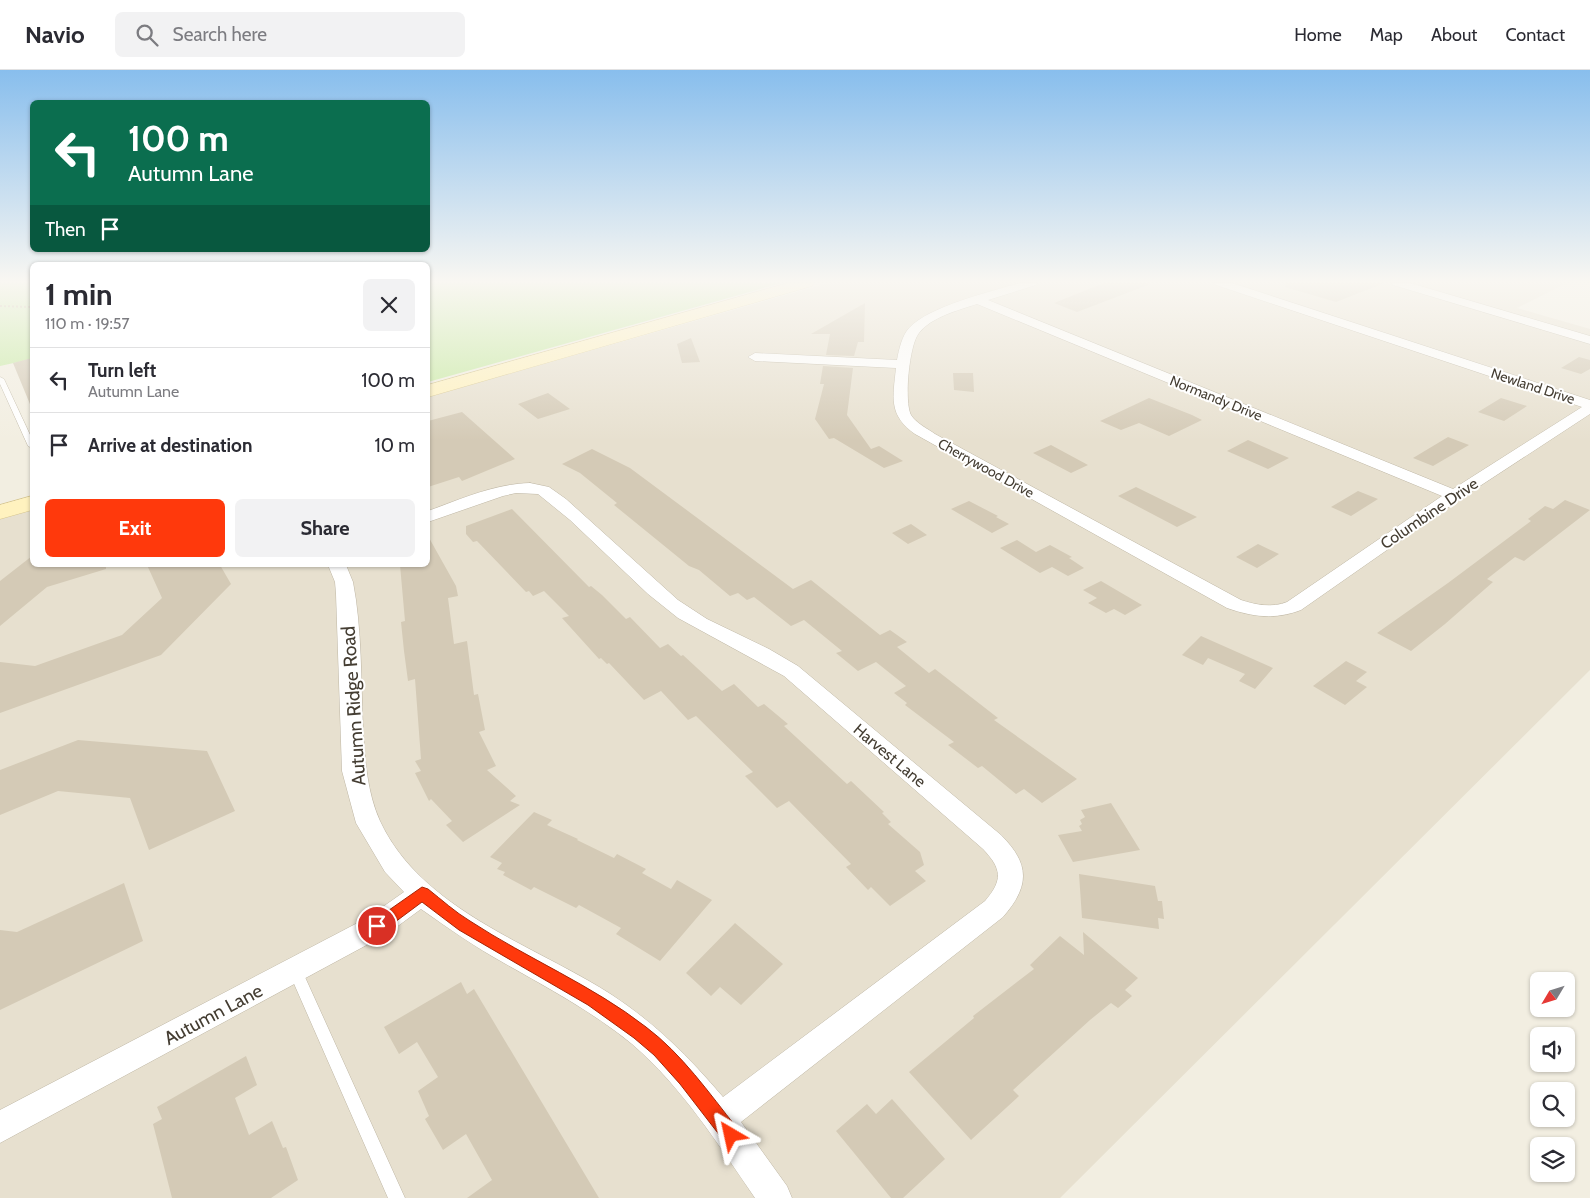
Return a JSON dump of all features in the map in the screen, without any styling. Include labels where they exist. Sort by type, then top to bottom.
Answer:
[{"type":"main road","points":[[430,390],[622,336]]},
{"type":"main road","points":[[0,512],[30,504]]},
{"type":"street","name":"Cherrywood Drive","points":[[911,336],[903,364],[900,404],[902,413],[916,428],[1234,604],[1247,609],[1267,611]]},
{"type":"street","name":"Normandy Drive","points":[[1064,336],[1454,495]]},
{"type":"street","name":"Newland Drive","points":[[1378,336],[1590,406]]},
{"type":"street","points":[[1575,336],[1590,340]]},
{"type":"street","points":[[755,357],[903,364]]},
{"type":"street","name":"Columbine Drive","points":[[1267,611],[1285,610],[1294,606],[1454,495],[1590,406]]},
{"type":"street","name":"Harvest Lane","points":[[430,516],[507,489],[525,486],[543,490],[670,604],[700,624],[766,656],[791,671],[992,842],[1004,854],[1010,865],[1012,877],[1010,889],[994,909],[720,1119]]},
{"type":"street","name":"Autumn Ridge Road","points":[[338,567],[344,582],[346,594],[354,771],[357,792],[371,832],[383,851],[400,873],[422,894],[464,926],[594,1000],[640,1032],[686,1078],[720,1119],[775,1198]]},
{"type":"street","name":"Autumn Lane","points":[[0,1128],[377,926],[422,894]]},
{"type":"lane","points":[[1,379],[30,442]]},
{"type":"lane","points":[[295,970],[397,1198]]},
{"type":"shaded area","points":[[643,336],[1590,336],[1590,670],[1060,1198],[0,1198],[0,519],[30,511],[30,567],[430,567],[430,396]]},
{"type":"green space","points":[[0,336],[30,336],[30,359],[0,366]]},
{"type":"green space","points":[[430,336],[594,336],[430,381]]},
{"type":"building","points":[[830,336],[864,336],[864,342],[858,342],[854,356],[826,355]]},
{"type":"building","points":[[691,338],[700,362],[682,363],[677,344]]},
{"type":"building","points":[[1579,357],[1590,360],[1590,369],[1581,374],[1561,368]]},
{"type":"building","points":[[30,359],[30,404],[13,363]]},
{"type":"building","points":[[823,366],[853,368],[847,415],[871,449],[879,446],[903,461],[884,468],[834,438],[829,439],[815,419],[824,384],[820,384]]},
{"type":"building","points":[[953,373],[973,373],[974,392],[954,390]]},
{"type":"building","points":[[548,393],[570,409],[538,419],[518,404]]},
{"type":"building","points":[[1149,398],[1202,420],[1169,436],[1139,423],[1121,430],[1100,421]]},
{"type":"building","points":[[1501,398],[1527,406],[1504,421],[1478,412]]},
{"type":"building","points":[[462,412],[515,459],[462,481],[459,477],[430,486],[430,420]]},
{"type":"building","points":[[1448,437],[1469,445],[1433,466],[1413,458]]},
{"type":"building","points":[[1248,440],[1289,458],[1268,469],[1227,451]]},
{"type":"building","points":[[1051,445],[1088,465],[1071,473],[1033,453]]},
{"type":"building","points":[[592,449],[630,468],[793,589],[811,580],[880,635],[890,630],[907,642],[897,647],[929,673],[935,669],[998,718],[994,720],[1077,779],[1042,803],[1024,789],[1016,794],[982,766],[978,768],[948,745],[954,742],[905,705],[907,703],[894,693],[906,686],[876,662],[858,671],[836,653],[842,651],[804,620],[791,626],[754,597],[747,600],[738,593],[730,596],[699,570],[689,566],[614,505],[617,503],[580,473],[562,464]]},
{"type":"building","points":[[1136,487],[1197,517],[1177,527],[1118,496]]},
{"type":"building","points":[[1358,491],[1378,499],[1351,516],[1331,507]]},
{"type":"building","points":[[1565,500],[1590,510],[1524,561],[1515,557],[1487,579],[1493,582],[1411,651],[1377,633],[1531,521],[1528,519],[1545,506],[1553,509]]},
{"type":"building","points":[[969,501],[1009,524],[992,533],[951,509]]},
{"type":"building","points":[[512,509],[589,587],[591,586],[602,595],[626,619],[630,617],[660,648],[668,644],[681,656],[683,655],[722,691],[734,684],[758,707],[764,704],[788,724],[784,726],[847,784],[851,781],[884,812],[882,813],[891,822],[888,824],[920,852],[924,865],[915,871],[926,881],[890,906],[871,887],[868,890],[846,867],[851,864],[789,801],[777,808],[745,776],[753,772],[696,716],[688,720],[661,691],[644,700],[609,663],[607,664],[601,658],[599,659],[562,618],[569,616],[544,591],[533,596],[529,591],[526,592],[477,541],[473,542],[466,534],[466,526]]},
{"type":"building","points":[[911,524],[927,535],[908,544],[892,533]]},
{"type":"building","points":[[430,540],[456,586],[458,596],[448,598],[454,644],[467,641],[474,695],[478,694],[485,730],[479,732],[496,766],[487,770],[516,796],[510,801],[520,805],[463,842],[446,825],[452,821],[431,799],[429,801],[415,773],[421,771],[415,761],[421,759],[415,679],[408,681],[404,651],[401,622],[405,621],[400,567],[430,567]]},
{"type":"building","points":[[1017,540],[1036,552],[1050,545],[1072,557],[1069,558],[1084,568],[1068,576],[1052,567],[1040,573],[1000,548]]},
{"type":"building","points":[[1258,544],[1279,554],[1257,568],[1236,557]]},
{"type":"building","points":[[30,558],[30,567],[106,567],[106,569],[47,587],[0,626],[0,581]]},
{"type":"building","points":[[148,567],[221,567],[231,584],[161,655],[0,713],[0,662],[35,666],[122,635],[162,598]]},
{"type":"building","points":[[1101,581],[1142,605],[1125,615],[1114,609],[1106,613],[1088,603],[1097,598],[1083,590]]},
{"type":"building","points":[[1201,636],[1273,668],[1255,689],[1239,681],[1245,674],[1208,658],[1203,665],[1182,655]]},
{"type":"building","points":[[1346,661],[1367,672],[1356,681],[1367,687],[1345,705],[1313,686]]},
{"type":"building","points":[[78,740],[207,751],[235,811],[149,850],[130,798],[58,791],[0,815],[0,770]]},
{"type":"building","points":[[1111,803],[1140,850],[1073,862],[1058,835],[1082,831],[1079,826],[1082,824],[1080,820],[1085,817],[1081,810]]},
{"type":"building","points":[[534,812],[552,820],[547,825],[614,858],[617,854],[646,869],[642,873],[671,889],[677,880],[712,900],[660,961],[616,934],[621,928],[579,905],[576,908],[534,887],[531,890],[503,875],[505,872],[497,869],[502,863],[490,857]]},
{"type":"building","points":[[1079,874],[1155,886],[1158,901],[1162,901],[1164,919],[1158,918],[1159,929],[1082,918]]},
{"type":"building","points":[[124,883],[143,941],[0,1010],[0,930],[17,932]]},
{"type":"building","points":[[735,923],[783,964],[741,1005],[720,987],[711,996],[686,973]]},
{"type":"building","points":[[1083,932],[1138,978],[1125,990],[1132,996],[1118,1008],[1111,1003],[1090,1020],[1013,1090],[1019,1096],[971,1140],[909,1072],[974,1018],[973,1016],[1034,969],[1030,965],[1060,936],[1084,955]]},
{"type":"building","points":[[461,982],[467,994],[474,989],[599,1198],[467,1198],[492,1180],[466,1134],[443,1150],[425,1119],[429,1116],[418,1091],[438,1077],[417,1042],[399,1054],[384,1027]]},
{"type":"building","points":[[246,1056],[257,1085],[235,1098],[249,1135],[272,1121],[283,1148],[286,1147],[298,1180],[271,1198],[172,1198],[153,1124],[162,1119],[157,1107]]},
{"type":"building","points":[[892,1099],[945,1159],[903,1198],[891,1198],[836,1131],[867,1104],[876,1114]]},
{"type":"route","points":[[377,926],[422,894],[464,926],[594,1000],[640,1032],[686,1078],[731,1135]]}]
